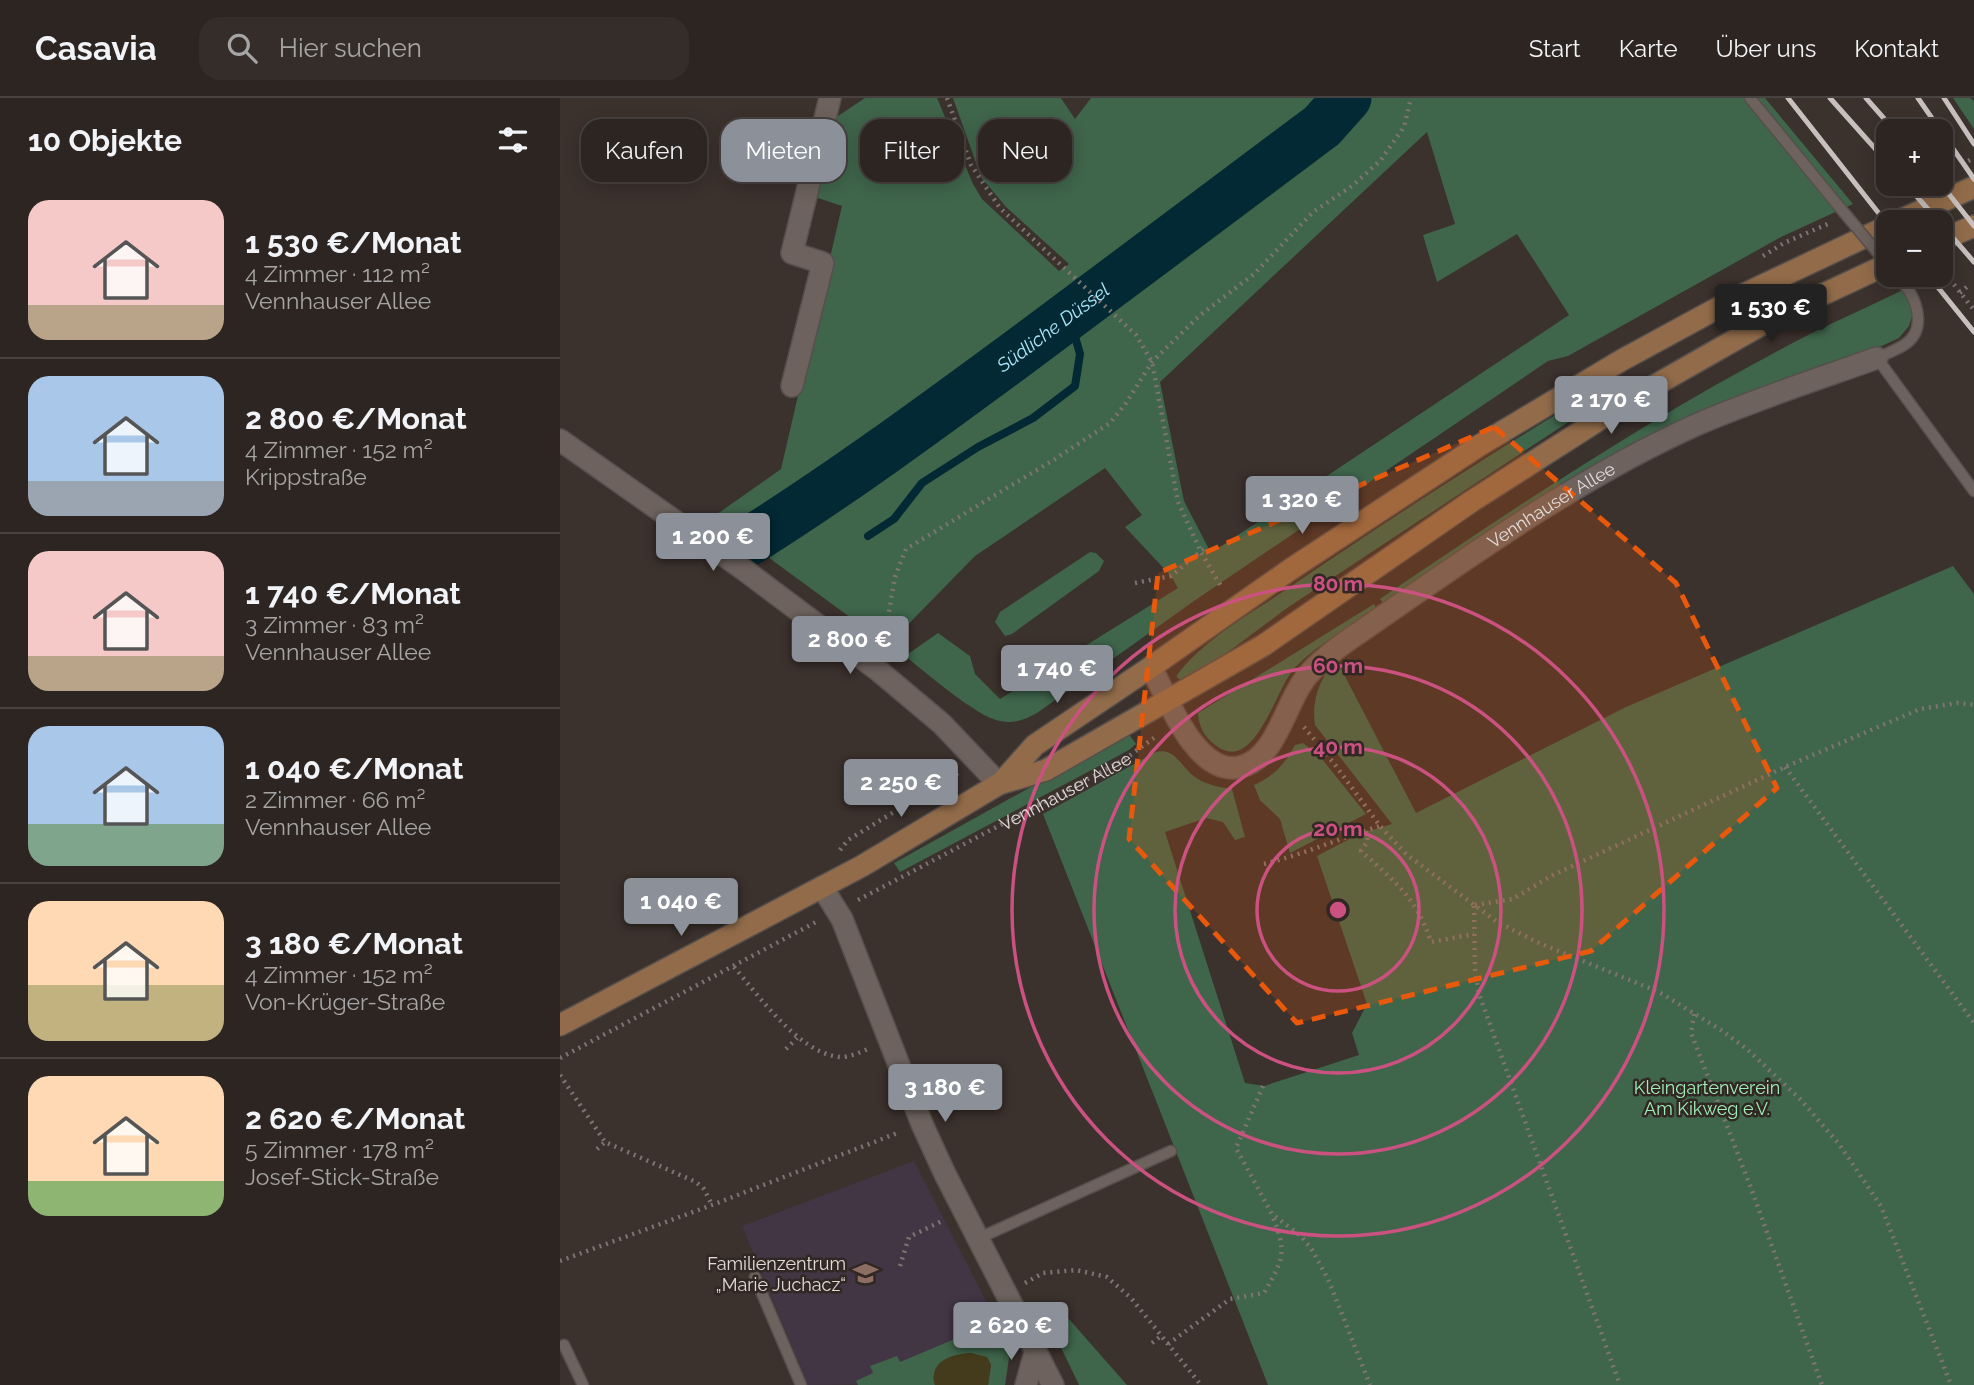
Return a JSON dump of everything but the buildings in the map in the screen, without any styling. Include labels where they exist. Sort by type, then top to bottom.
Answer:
[{"type":"main road","points":[[1923,210],[1974,187]]},
{"type":"main road","points":[[1953,235],[1974,226]]},
{"type":"main road","name":"Vennhauser Allee","points":[[999,784],[1035,745],[1291,569],[1480,445],[1622,360],[1738,297],[1876,232]]},
{"type":"main road","name":"Vennhauser Allee","points":[[560,1025],[883,855],[999,784],[1046,770],[1264,645],[1472,501],[1638,394],[1776,317],[1876,271]]},
{"type":"street","points":[[792,386],[823,262],[792,253],[831,98]]},
{"type":"street","name":"Vennhauser Allee","points":[[1152,667],[1202,756],[1223,766],[1239,768],[1252,763],[1263,755],[1307,676],[1342,644],[1506,532],[1629,459],[1699,424],[1877,358]]},
{"type":"street","points":[[560,440],[743,569],[879,671],[917,701],[999,784]]},
{"type":"street","points":[[822,887],[842,919],[922,1124],[977,1239],[1053,1385]]},
{"type":"street","points":[[1026,1385],[1035,1349]]},
{"type":"lane","points":[[1750,98],[1876,251]]},
{"type":"lane","points":[[1906,287],[1919,315],[1914,332],[1904,345],[1877,358],[1974,491]]},
{"type":"lane","points":[[977,1239],[1171,1152]]},
{"type":"lane","points":[[755,1277],[801,1385]]},
{"type":"lane","points":[[564,1345],[583,1385]]},
{"type":"path","points":[[947,98],[971,165],[988,193],[1000,208],[1136,335],[1152,362],[1178,502],[1201,552],[1224,591]]},
{"type":"path","points":[[879,671],[894,576],[906,549],[1055,459],[1110,422],[1126,403],[1152,362],[1199,316],[1254,274],[1313,212],[1352,186],[1380,160],[1404,127],[1411,98]]},
{"type":"path","points":[[1953,282],[1974,310]]},
{"type":"path","points":[[1961,292],[1970,284]]},
{"type":"path","points":[[1961,292],[1968,297]]},
{"type":"path","points":[[1135,583],[1171,576],[1206,547]]},
{"type":"path","points":[[1474,905],[1513,899],[1551,876],[1785,767],[1920,709],[1938,704],[1974,705]]},
{"type":"path","points":[[1284,718],[1305,728],[1380,826],[1406,853],[1474,905],[1507,927],[1659,992],[1748,1050],[1800,1099],[1858,1170],[1881,1206],[1951,1385]]},
{"type":"path","name":"Vennhauser Allee","points":[[855,902],[1122,761],[1162,731]]},
{"type":"path","points":[[848,840],[978,761]]},
{"type":"path","points":[[1785,767],[1974,1023]]},
{"type":"path","points":[[1264,864],[1380,826]]},
{"type":"path","points":[[1366,831],[1368,841],[1361,851],[1399,885],[1419,909],[1431,942],[1474,934]]},
{"type":"path","points":[[1474,905],[1475,969],[1479,994],[1620,1385]]},
{"type":"path","points":[[560,1058],[818,921]]},
{"type":"path","points":[[734,967],[797,1038],[822,1053],[842,1057],[866,1050]]},
{"type":"path","points":[[1694,1014],[1691,1033],[1751,1188],[1822,1385]]},
{"type":"path","points":[[786,1049],[797,1038]]},
{"type":"path","points":[[560,1075],[605,1142],[696,1182],[704,1189],[712,1205]]},
{"type":"path","points":[[1168,1344],[1230,1300],[1264,1293],[1282,1256],[1283,1246],[1272,1214],[1236,1148],[1264,1086]]},
{"type":"path","points":[[560,1261],[899,1133]]},
{"type":"path","points":[[597,1149],[605,1142]]},
{"type":"path","points":[[900,1266],[909,1237],[963,1210]]},
{"type":"path","points":[[1272,1214],[1301,1236],[1312,1250],[1328,1279],[1370,1385]]},
{"type":"path","points":[[1006,1294],[1043,1273],[1076,1270],[1107,1277],[1132,1298],[1201,1385]]},
{"type":"path","points":[[1152,1343],[1161,1336]]},
{"type":"highlighted area","points":[[1494,427],[1676,583],[1777,788],[1591,951],[1297,1023],[1129,839],[1158,573]]},
{"type":"shaded area","name":"Familienzentrum „Marie Juchacz“","points":[[914,1161],[1005,1338],[1009,1358],[1006,1383],[808,1385],[742,1226]]},
{"type":"green space","points":[[865,98],[937,98],[946,119],[860,119],[860,182],[964,182],[964,162],[982,199],[1059,271],[1069,264],[1006,207],[985,182],[1072,182],[1072,119],[978,119],[978,169],[964,129],[964,119],[960,119],[953,98],[1061,98],[1075,119],[1091,98],[1765,98],[1853,204],[1781,237],[1568,356],[1548,361],[1194,601],[1037,713],[1019,721],[1005,722],[990,718],[965,703],[905,656],[938,633],[970,656],[975,674],[1000,699],[1178,588],[1171,576],[1125,527],[1142,515],[1105,468],[975,556],[888,645],[713,517],[781,469],[842,206],[812,196],[816,182],[846,182],[846,119],[834,119]],"holes":[[[1427,132],[1455,224],[1423,235],[1437,282],[1517,234],[1569,315],[1211,553],[1184,501],[1160,382]]]},
{"type":"green space","points":[[1953,98],[1970,98],[1974,101],[1974,129]]},
{"type":"green space","points":[[1903,290],[1913,313],[1909,326],[1899,338],[1513,517],[1383,603],[1380,599],[1486,527],[1648,424],[1816,331]]},
{"type":"green space","points":[[1575,403],[1582,413],[1287,608],[1220,658],[1183,680],[1177,678],[1201,649],[1230,627],[1431,493]]},
{"type":"green space","points":[[1090,552],[1096,553],[1104,561],[1099,571],[1012,634],[1005,636],[995,622],[1000,612]]},
{"type":"green space","name":"Kleingartenverein Am Kikweg e.V.","points":[[1953,566],[1974,594],[1974,1385],[1268,1385],[1043,814],[1156,752],[1163,751],[1173,755],[1190,773],[1204,782],[1232,789],[1245,837],[1235,840],[1223,822],[1206,818],[1165,832],[1245,1083],[1264,1086],[1359,1055],[1352,1033],[1367,1004],[1317,856],[1359,834],[1392,824],[1315,725],[1314,707],[1318,690],[1336,659],[1416,813],[1626,707]]},
{"type":"green space","points":[[1374,604],[1376,608],[1301,661],[1286,681],[1262,727],[1241,749],[1229,752],[1208,739],[1201,727],[1198,713]]},
{"type":"green space","points":[[1128,733],[1136,744],[1129,750],[900,872],[894,863]]},
{"type":"green space","points":[[1303,743],[1322,759],[1366,814],[1290,853],[1280,819],[1260,800],[1254,785],[1278,769],[1295,745]]},
{"type":"green space","points":[[1069,1319],[1127,1385],[1079,1385],[1053,1331]]},
{"type":"green space","points":[[981,1328],[989,1347],[1005,1338],[1009,1358],[1005,1385],[988,1385],[991,1365],[987,1357],[933,1377],[935,1385],[858,1385],[856,1381],[873,1373],[870,1366],[897,1356],[900,1362]]},
{"type":"sand","points":[[971,1353],[987,1357],[991,1365],[988,1385],[935,1385],[935,1370],[943,1360]]},
{"type":"waterway","name":"Südliche Düssel","points":[[748,542],[882,452],[1052,328],[1322,126],[1347,98]]},
{"type":"waterway","points":[[868,536],[894,519],[922,483],[978,447],[1033,418],[1075,386],[1080,354],[1069,315]]},
{"type":"railway","points":[[1788,98],[1876,210]]},
{"type":"railway","points":[[1830,98],[1876,150]]},
{"type":"railway","points":[[1866,98],[1884,119]]},
{"type":"railway","points":[[1918,98],[1974,179]]},
{"type":"railway","points":[[1944,98],[1974,144]]},
{"type":"railway","points":[[1916,196],[1929,210]]},
{"type":"railway","points":[[1950,196],[1974,226]]},
{"type":"railway","points":[[1953,238],[1974,262]]},
{"type":"railway","points":[[1938,287],[1974,332]]},
{"type":"place","name":"Familienzentrum „Marie Juchacz“","points":[[866,1273]]}]
